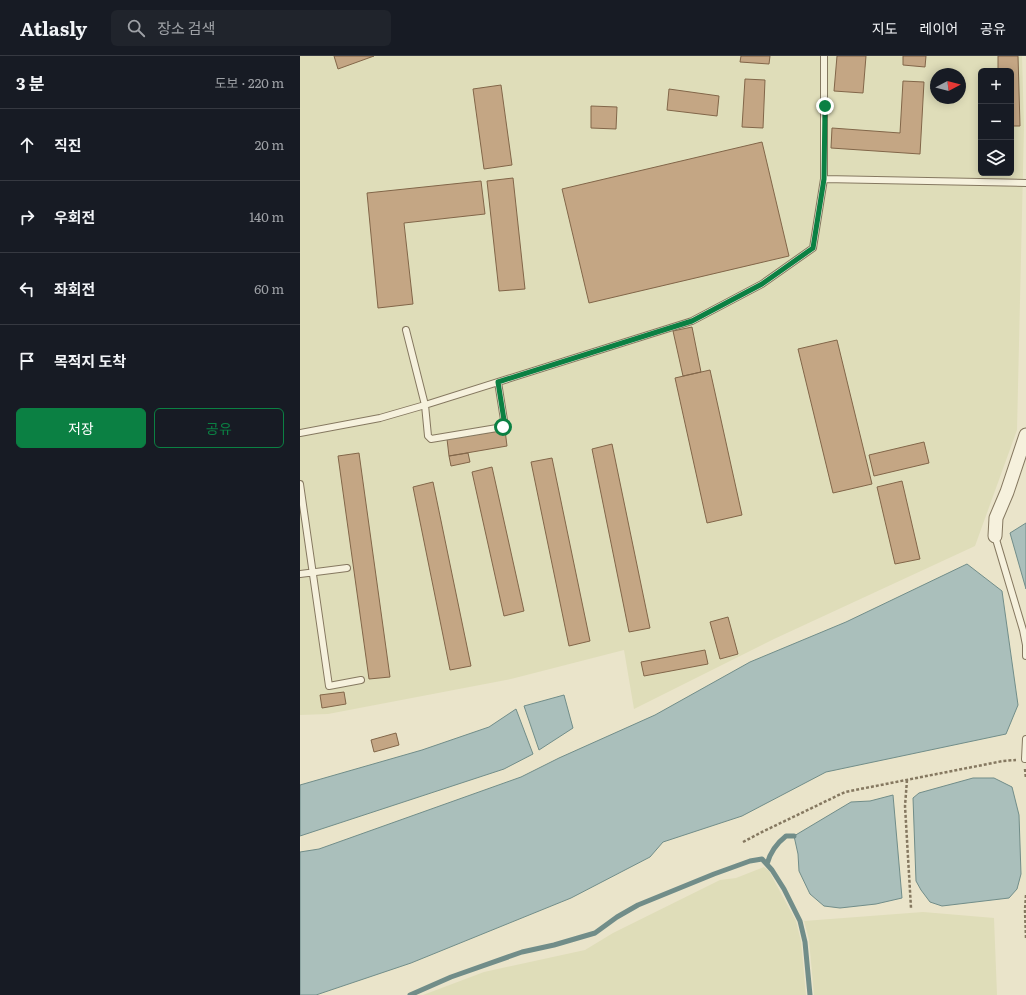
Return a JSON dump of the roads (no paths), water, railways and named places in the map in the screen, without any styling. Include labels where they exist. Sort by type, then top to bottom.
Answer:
[{"type":"street","points":[[995,536],[996,518],[1007,492],[1026,436]]},
{"type":"lane","points":[[300,433],[380,418],[692,321],[762,284],[813,248],[824,179],[824,56]]},
{"type":"lane","points":[[824,179],[1026,183]]},
{"type":"lane","points":[[406,330],[425,405],[428,436],[431,439],[503,427],[504,420],[498,382]]},
{"type":"lane","points":[[300,484],[329,686],[360,680]]},
{"type":"lane","points":[[995,536],[1023,630],[1026,645],[1026,656]]},
{"type":"lane","points":[[300,574],[347,568]]},
{"type":"lane","points":[[1025,759],[1026,739]]},
{"type":"waterway","points":[[767,864],[774,848],[786,836],[794,836]]},
{"type":"waterway","points":[[410,995],[451,977],[522,952],[554,945],[595,933],[617,917],[638,905],[714,874],[750,861],[762,859],[772,870],[784,889],[800,921],[805,942],[810,995]]}]
